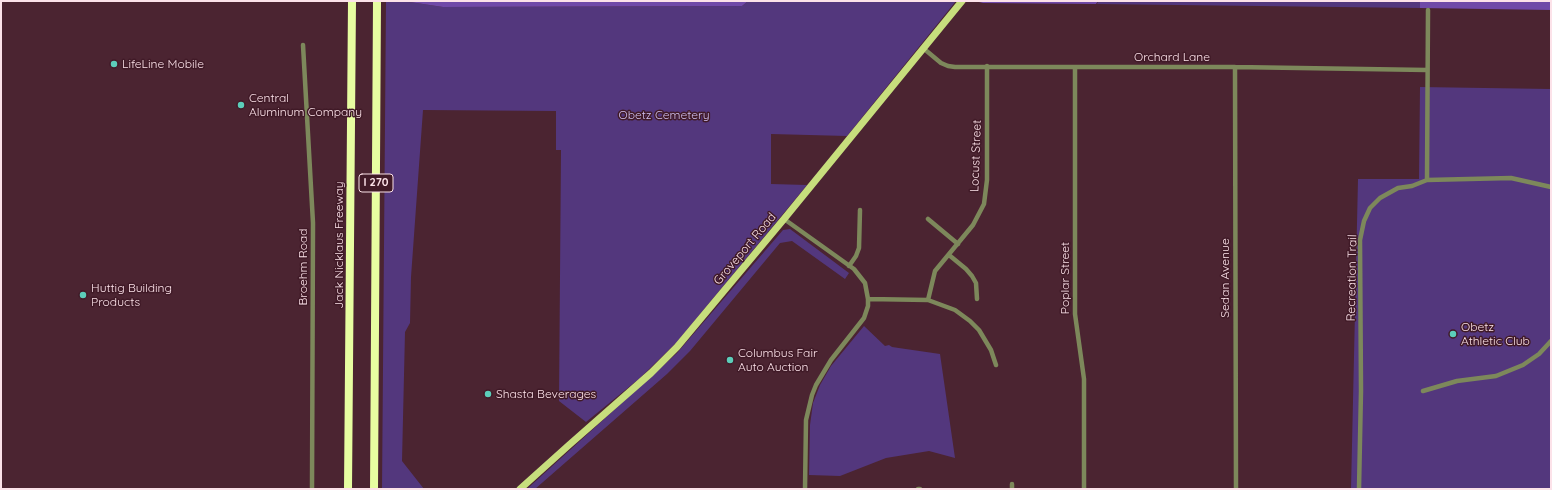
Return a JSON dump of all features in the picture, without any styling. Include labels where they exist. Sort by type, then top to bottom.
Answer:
[{"type":"highway","name":"Jack Nicklaus Freeway","points":[[348,489],[352,2]]},
{"type":"highway","name":"I 270","points":[[374,489],[377,2]]},
{"type":"main road","name":"Groveport Road","points":[[520,489],[662,363],[709,310],[962,1]]},
{"type":"street","points":[[1427,180],[1426,70],[1428,10]]},
{"type":"street","name":"Broehm Road","points":[[303,45],[313,223],[312,489]]},
{"type":"street","name":"Orchard Lane","points":[[923,48],[941,63],[948,66],[1235,67],[1426,70]]},
{"type":"street","name":"Locust Street","points":[[928,300],[935,271],[973,226],[984,204],[986,192],[987,66]]},
{"type":"street","name":"Poplar Street","points":[[1075,66],[1075,314],[1084,379],[1084,489]]},
{"type":"street","name":"Sedan Avenue","points":[[1235,67],[1236,489]]},
{"type":"street","name":"Recreation Trail","points":[[1359,489],[1361,391],[1360,240],[1364,220],[1370,208],[1380,198],[1398,188],[1412,186],[1427,180],[1511,178],[1551,187]]},
{"type":"street","points":[[849,266],[856,256],[859,248],[860,210]]},
{"type":"street","points":[[784,219],[849,266],[860,276],[865,283],[868,299],[868,306],[864,318],[831,360],[812,395],[806,420],[805,489]]},
{"type":"street","points":[[928,219],[958,244]]},
{"type":"street","points":[[949,255],[972,276],[976,283],[977,299]]},
{"type":"street","points":[[868,299],[928,300],[955,310],[970,321],[984,337],[996,365]]},
{"type":"street","points":[[1423,391],[1457,382],[1496,376],[1523,365],[1539,354],[1551,341]]},
{"type":"green space","name":"Obetz Cemetery","points":[[386,1],[403,1],[443,7],[742,6],[748,1],[956,1],[847,136],[771,134],[771,184],[807,185],[676,343],[640,378],[586,422],[559,401],[561,150],[556,150],[556,111],[423,110],[411,277],[410,323],[405,332],[402,461],[424,489],[382,489]]},
{"type":"green space","points":[[1098,1],[1420,1],[1420,8],[1097,4]]},
{"type":"green space","name":"Obetz Athletic Club","points":[[1420,87],[1551,89],[1551,489],[1351,489],[1358,179],[1419,179]]},
{"type":"green space","points":[[790,229],[849,273],[845,279],[792,241],[780,243],[690,351],[667,374],[535,489],[527,489],[677,353],[783,230]]},
{"type":"green space","points":[[864,326],[885,346],[889,345],[892,347],[940,354],[955,458],[929,451],[886,458],[840,476],[809,475],[810,425],[813,403],[820,385],[831,366]]},
{"type":"shaded area","points":[[403,1],[748,1],[742,6],[443,7]]},
{"type":"shaded area","points":[[975,1],[1098,1],[1096,4],[983,3]]},
{"type":"shaded area","points":[[1420,1],[1551,1],[1551,10],[1420,8]]},
{"type":"place","name":"LifeLine Mobile","points":[[114,64]]},
{"type":"place","name":"Central Aluminum Company","points":[[241,105]]},
{"type":"place","name":"Huttig Building Products","points":[[83,295]]},
{"type":"place","name":"Obetz Athletic Club","points":[[1453,334]]},
{"type":"place","name":"Columbus Fair Auto Auction","points":[[730,360]]},
{"type":"place","name":"Shasta Beverages","points":[[488,394]]}]
